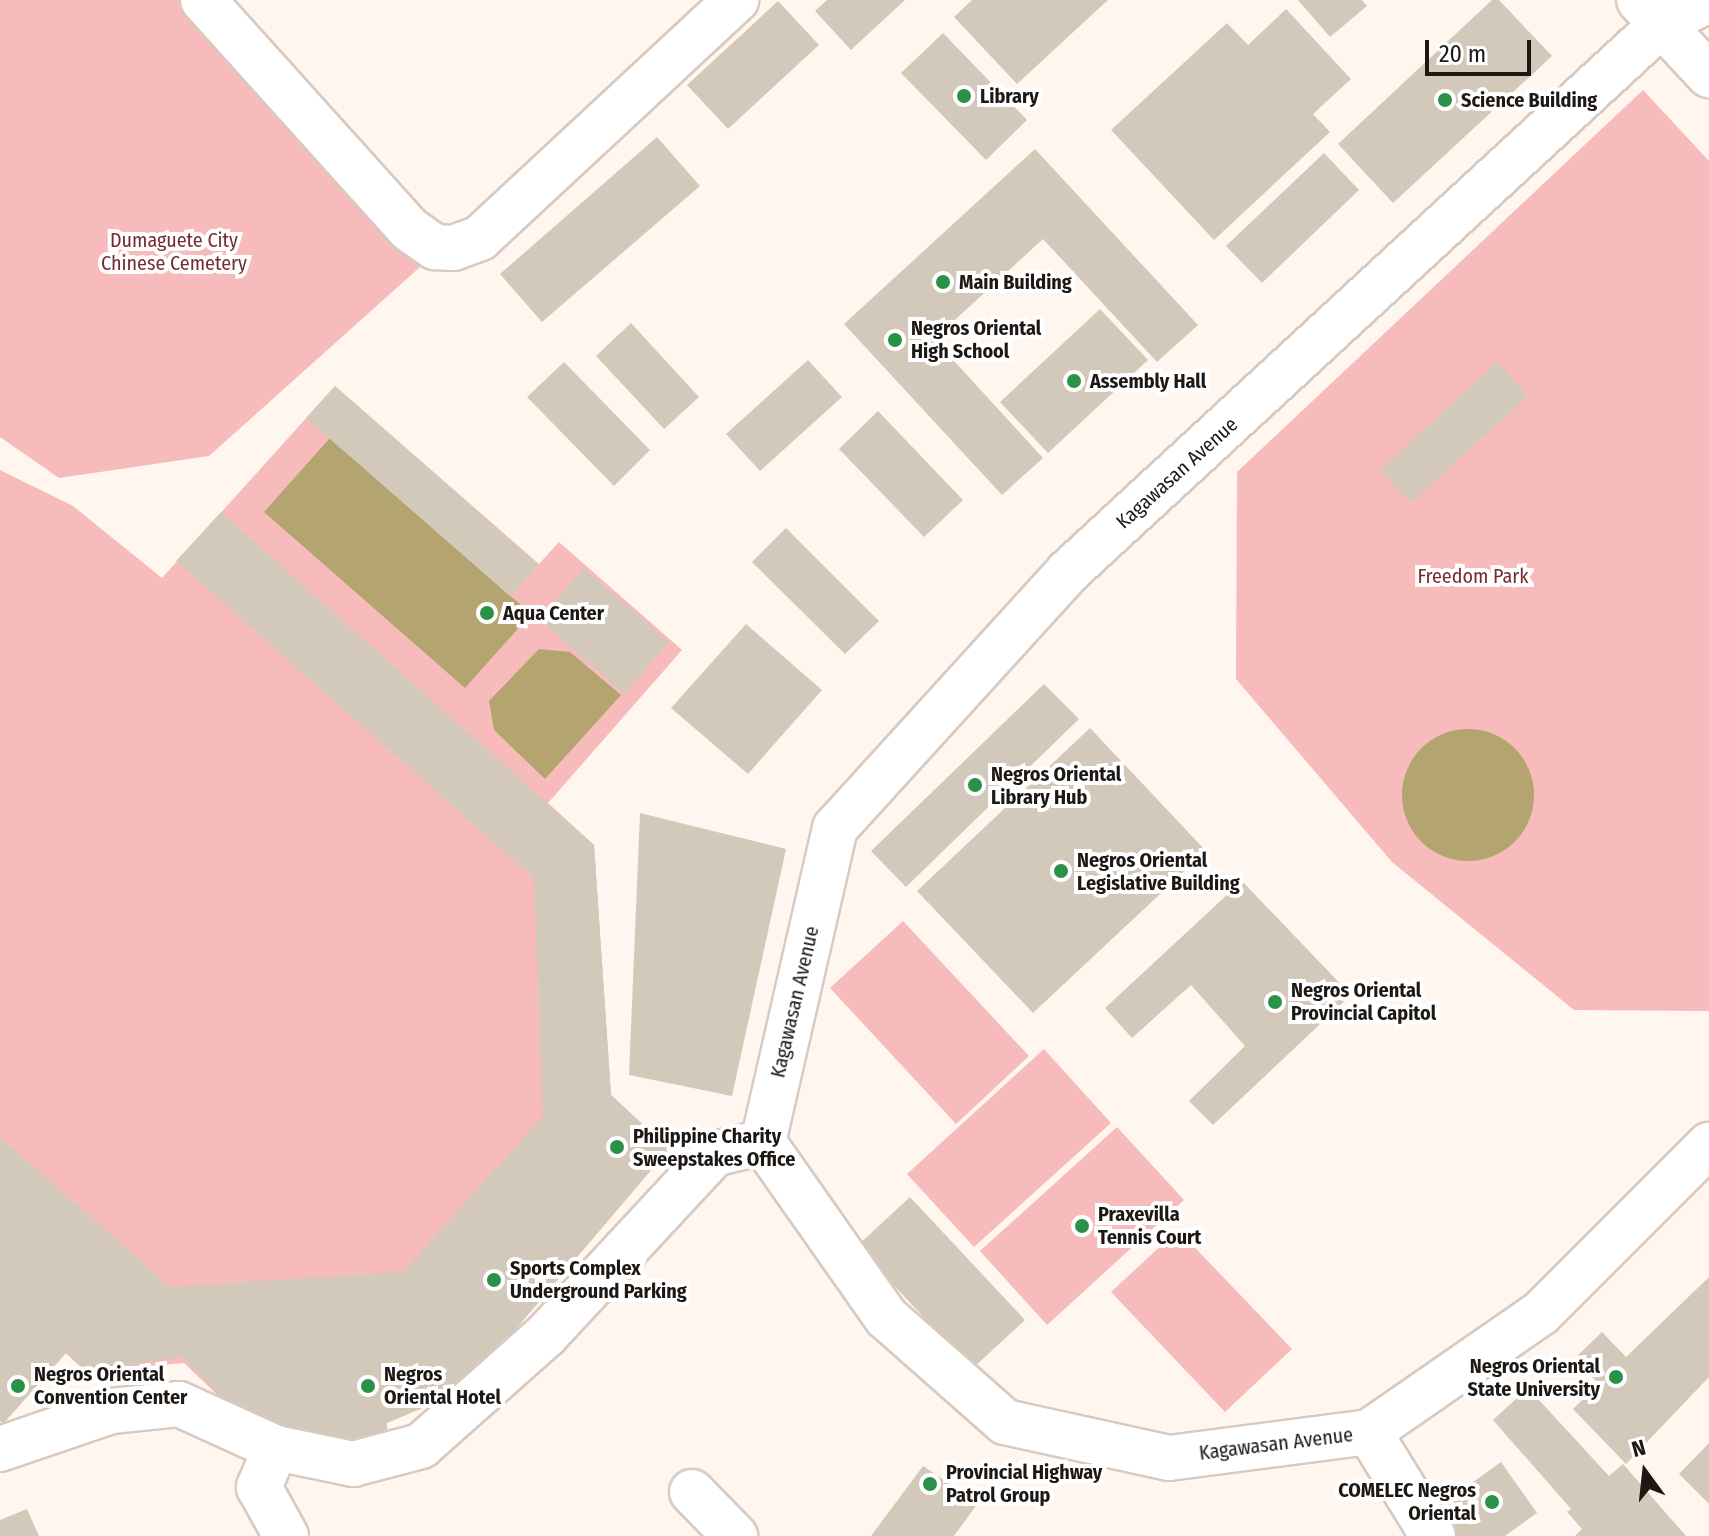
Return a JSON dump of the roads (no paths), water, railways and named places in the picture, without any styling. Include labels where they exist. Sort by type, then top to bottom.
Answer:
[{"type":"street","points":[[203,0],[409,229],[435,247],[453,248],[480,238],[736,0]]},
{"type":"street","name":"Kagawasan Avenue","points":[[1708,0],[1651,12],[1068,572],[835,828],[763,1142],[886,1317],[1005,1422],[1169,1458],[1369,1432],[1541,1313],[1709,1145]]},
{"type":"street","points":[[1651,12],[1709,75]]},
{"type":"street","points":[[0,1449],[111,1411],[179,1404],[276,1448],[353,1464],[421,1446],[546,1335],[714,1154],[763,1142]]},
{"type":"street","points":[[1369,1432],[1433,1536]]},
{"type":"street","points":[[276,1448],[259,1487],[286,1536]]},
{"type":"street","points":[[692,1492],[735,1536]]},
{"type":"place","name":"Library","points":[[964,96]]},
{"type":"place","name":"Science Building","points":[[1445,100]]},
{"type":"place","name":"Main Building","points":[[943,282]]},
{"type":"place","name":"Negros Oriental High School","points":[[895,340]]},
{"type":"place","name":"Assembly Hall","points":[[1074,381]]},
{"type":"place","name":"Aqua Center","points":[[487,613]]},
{"type":"place","name":"Negros Oriental Library Hub","points":[[975,785]]},
{"type":"place","name":"Negros Oriental Legislative Building","points":[[1061,871]]},
{"type":"place","name":"Negros Oriental Provincial Capitol","points":[[1275,1002]]},
{"type":"place","name":"Philippine Charity Sweepstakes Office","points":[[617,1147]]},
{"type":"place","name":"Praxevilla Tennis Court","points":[[1082,1226]]},
{"type":"place","name":"Sports Complex Underground Parking","points":[[494,1280]]},
{"type":"place","name":"Negros Oriental State University","points":[[1616,1377]]},
{"type":"place","name":"Negros Oriental Convention Center","points":[[18,1386]]},
{"type":"place","name":"Negros Oriental Hotel","points":[[368,1386]]},
{"type":"place","name":"Provincial Highway Patrol Group","points":[[930,1484]]},
{"type":"place","name":"COMELEC Negros Oriental","points":[[1492,1502]]},
{"type":"park label","name":"Dumaguete City Chinese Cemetery","points":[[174,252]]},
{"type":"park label","name":"Freedom Park","points":[[1473,576]]}]
